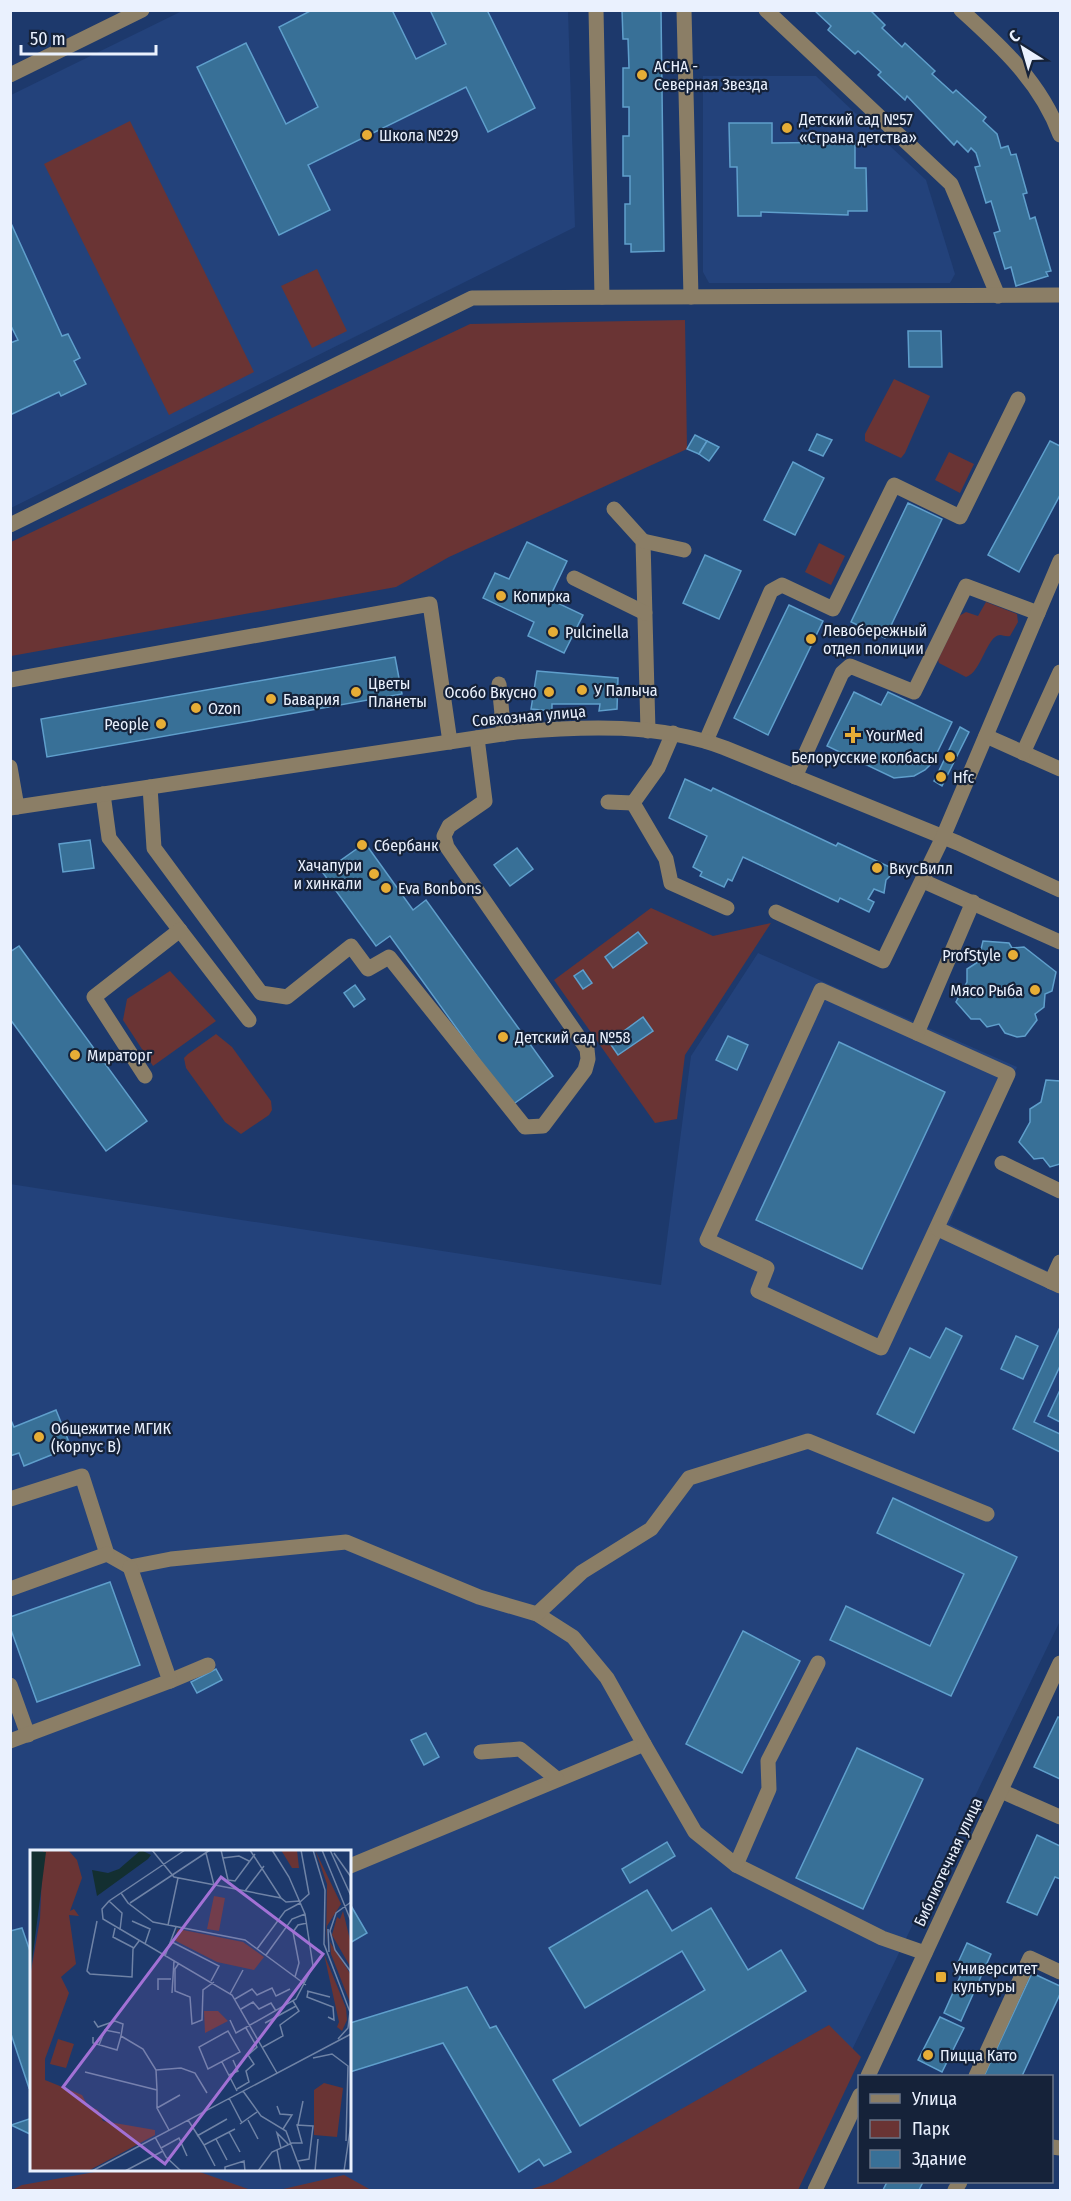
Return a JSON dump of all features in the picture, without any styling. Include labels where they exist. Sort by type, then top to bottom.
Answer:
[{"type":"street","points":[[10,75],[142,10]]},
{"type":"street","points":[[596,10],[602,297]]},
{"type":"street","points":[[684,10],[691,297]]},
{"type":"street","points":[[766,10],[951,184],[998,296]]},
{"type":"street","points":[[961,10],[1016,62],[1046,104],[1060,135]]},
{"type":"street","points":[[10,525],[472,298],[1060,295]]},
{"type":"street","points":[[706,741],[771,591],[782,585],[833,609],[894,485],[960,517],[1018,399]]},
{"type":"street","points":[[614,509],[643,541],[684,550]]},
{"type":"street","points":[[643,541],[648,731]]},
{"type":"street","points":[[776,912],[883,960],[943,837],[1060,561]]},
{"type":"street","points":[[574,578],[645,613]]},
{"type":"street","points":[[795,777],[842,673],[850,666],[914,692],[966,586],[1038,614]]},
{"type":"street","points":[[10,680],[430,604],[450,742]]},
{"type":"street","points":[[1023,753],[1060,672]]},
{"type":"street","points":[[499,684],[504,734]]},
{"type":"street","name":"Совхозная улица","points":[[14,807],[504,734],[554,729],[648,731],[673,733],[706,741],[943,837],[1060,890]]},
{"type":"street","points":[[633,803],[658,768],[673,733]]},
{"type":"street","points":[[986,736],[1060,769]]},
{"type":"street","points":[[150,787],[154,848],[261,993],[287,997],[351,946],[368,969],[389,957],[525,1127],[543,1126],[585,1070],[588,1059],[587,1049],[447,847],[444,836],[449,826],[485,801],[477,738]]},
{"type":"street","points":[[10,767],[14,807]]},
{"type":"street","points":[[104,794],[109,838],[249,1020]]},
{"type":"street","points":[[608,802],[633,803]]},
{"type":"street","points":[[633,803],[666,859],[671,884],[727,908]]},
{"type":"street","points":[[923,880],[1060,942]]},
{"type":"street","points":[[917,1033],[973,902]]},
{"type":"street","points":[[145,1076],[94,997],[180,930]]},
{"type":"street","points":[[821,990],[1008,1074],[938,1228],[881,1348],[758,1291],[767,1268],[707,1240],[821,990]]},
{"type":"street","points":[[1002,1163],[1060,1191]]},
{"type":"street","points":[[938,1228],[1056,1284],[1060,1262]]},
{"type":"street","points":[[537,1614],[582,1572],[651,1529],[689,1478],[808,1441],[987,1514]]},
{"type":"street","points":[[10,1499],[82,1476],[107,1554],[130,1567],[171,1559],[346,1542],[479,1597],[537,1614],[573,1637],[607,1678],[695,1832],[736,1865],[882,1938],[925,1953]]},
{"type":"street","points":[[10,1589],[107,1554]]},
{"type":"street","points":[[130,1567],[170,1681]]},
{"type":"street","points":[[736,1865],[769,1788],[768,1761],[818,1663]]},
{"type":"street","name":"Библиотечная улица","points":[[874,2074],[925,1953],[1060,1663]]},
{"type":"street","points":[[10,1741],[208,1665]]},
{"type":"street","points":[[10,1685],[28,1735]]},
{"type":"street","points":[[351,1866],[644,1744]]},
{"type":"street","points":[[481,1752],[520,1749],[557,1779]]},
{"type":"street","points":[[1001,1791],[1060,1817]]},
{"type":"street","points":[[976,2075],[1030,1958],[1060,1972]]},
{"type":"street","points":[[815,2190],[858,2099]]},
{"type":"shaded area","name":"Школа №29","points":[[182,11],[568,11],[575,227],[11,508],[11,95]]},
{"type":"shaded area","name":"Детский сад №57 «Страна детства»","points":[[703,76],[816,76],[926,180],[955,274],[950,283],[709,283],[703,272]]},
{"type":"shaded area","points":[[758,953],[1017,1067],[949,1224],[1060,1277],[1060,1621],[784,2190],[11,2190],[10,1184],[661,1285],[691,1056]]},
{"type":"green space","points":[[130,121],[254,372],[169,415],[44,164]]},
{"type":"green space","points":[[317,269],[347,331],[312,348],[281,286]]},
{"type":"green space","points":[[685,320],[687,449],[449,557],[396,587],[11,656],[11,542],[470,324]]},
{"type":"green space","points":[[894,379],[930,396],[901,458],[865,441],[865,434]]},
{"type":"green space","points":[[949,452],[974,464],[960,493],[935,480]]},
{"type":"green space","points":[[819,543],[845,556],[831,585],[805,572]]},
{"type":"green space","points":[[986,602],[1017,614],[1018,622],[1010,636],[1000,635],[991,641],[976,669],[966,677],[939,663],[938,660],[959,616],[966,612],[978,616]]},
{"type":"green space","points":[[651,908],[713,936],[771,923],[685,1055],[677,1119],[655,1123],[554,980]]},
{"type":"green space","points":[[170,971],[216,1021],[153,1066],[123,1020],[127,999]]},
{"type":"green space","points":[[216,1034],[232,1047],[271,1101],[272,1110],[269,1115],[241,1134],[225,1122],[186,1068],[184,1058]]},
{"type":"green space","points":[[829,2025],[861,2057],[798,2190],[529,2190],[553,2182]]},
{"type":"green space","points":[[100,2171],[197,2171],[251,2190],[12,2190],[22,2185]]},
{"type":"green space","points":[[344,2175],[371,2190],[279,2190]]},
{"type":"building","points":[[312,10],[392,10],[416,59],[446,44],[430,10],[487,10],[535,108],[488,132],[466,87],[308,165],[330,210],[279,235],[197,67],[246,43],[286,124],[318,107],[279,27]]},
{"type":"building","points":[[622,10],[661,10],[664,251],[631,252],[631,244],[625,244],[625,204],[630,204],[630,176],[623,176],[623,136],[629,136],[629,107],[623,107],[623,68],[629,68],[628,39],[623,39]]},
{"type":"building","points":[[814,10],[870,10],[885,25],[882,28],[902,47],[905,43],[935,71],[932,74],[953,93],[956,90],[986,117],[983,121],[997,134],[1001,148],[1008,146],[1011,155],[1016,154],[1027,193],[1023,194],[1030,219],[1035,217],[1051,271],[1046,272],[1048,276],[1016,286],[1011,267],[1005,269],[994,233],[1000,231],[991,201],[986,203],[975,167],[980,166],[976,153],[971,148],[968,152],[957,141],[954,145],[907,96],[905,100],[878,75],[881,72],[858,51],[855,54],[828,30],[831,26]]},
{"type":"building","points":[[729,123],[772,123],[772,143],[855,142],[855,168],[866,168],[867,211],[848,211],[848,215],[761,212],[761,216],[738,216],[737,167],[730,167]]},
{"type":"building","points":[[10,221],[62,336],[68,334],[80,358],[74,361],[86,384],[61,396],[59,392],[10,415],[10,343],[18,340],[10,324]]},
{"type":"building","points":[[908,331],[941,331],[942,367],[909,367]]},
{"type":"building","points":[[817,434],[832,440],[823,456],[809,450]]},
{"type":"building","points":[[695,435],[707,441],[699,454],[687,449]]},
{"type":"building","points":[[707,441],[719,447],[709,461],[699,454]]},
{"type":"building","points":[[1050,441],[1060,446],[1060,495],[1019,572],[988,555]]},
{"type":"building","points":[[793,462],[824,478],[795,535],[764,520]]},
{"type":"building","points":[[908,503],[942,519],[885,638],[851,622]]},
{"type":"building","points":[[527,542],[567,561],[549,599],[583,615],[564,653],[528,636],[534,622],[483,598],[495,573],[509,579]]},
{"type":"building","points":[[705,555],[741,571],[719,619],[683,603]]},
{"type":"building","points":[[789,605],[823,621],[768,735],[734,718]]},
{"type":"building","points":[[395,657],[402,694],[47,757],[41,719]]},
{"type":"building","points":[[537,671],[618,678],[617,709],[599,711],[600,704],[552,704],[552,711],[531,709]]},
{"type":"building","points":[[854,692],[881,705],[888,692],[952,722],[932,763],[925,770],[914,776],[894,778],[827,746]]},
{"type":"building","points":[[960,727],[969,732],[942,786],[934,781]]},
{"type":"building","points":[[685,779],[711,791],[713,788],[836,846],[838,843],[896,870],[886,880],[884,893],[874,889],[868,899],[874,902],[869,912],[840,898],[838,902],[743,857],[732,881],[728,879],[724,887],[700,876],[702,872],[693,867],[707,836],[669,818]]},
{"type":"building","points":[[90,840],[94,868],[63,872],[59,844]]},
{"type":"building","points":[[365,843],[413,910],[426,900],[553,1076],[512,1105],[390,936],[376,946],[323,873]]},
{"type":"building","points":[[517,848],[533,869],[510,886],[494,865]]},
{"type":"building","points":[[638,932],[647,943],[613,968],[605,957]]},
{"type":"building","points":[[983,941],[1009,943],[1012,948],[1024,947],[1056,972],[1052,991],[1045,994],[1044,1007],[1035,1014],[1037,1020],[1025,1036],[1017,1037],[1005,1033],[999,1024],[987,1027],[980,1019],[971,1019],[956,1002],[967,982],[967,969],[978,962]]},
{"type":"building","points":[[19,946],[147,1121],[106,1151],[10,1019],[10,952]]},
{"type":"building","points":[[583,970],[592,983],[583,989],[574,976]]},
{"type":"building","points":[[355,985],[365,999],[354,1007],[344,993]]},
{"type":"building","points":[[643,1017],[653,1031],[618,1055],[609,1042]]},
{"type":"building","points":[[728,1036],[748,1045],[737,1070],[716,1060]]},
{"type":"building","points":[[839,1042],[945,1092],[862,1269],[756,1220]]},
{"type":"building","points":[[1046,1080],[1060,1081],[1060,1164],[1050,1167],[1043,1158],[1034,1159],[1019,1142],[1030,1122],[1030,1109],[1041,1102]]},
{"type":"building","points":[[1060,1327],[1060,1366],[1034,1422],[1060,1434],[1060,1452],[1013,1429]]},
{"type":"building","points":[[946,1328],[962,1336],[914,1433],[877,1414],[910,1348],[930,1358]]},
{"type":"building","points":[[1016,1336],[1038,1346],[1023,1379],[1001,1369]]},
{"type":"building","points":[[1060,1390],[1060,1422],[1048,1416]]},
{"type":"building","name":"Общежитие МГИК (Корпус В)","points":[[56,1410],[71,1447],[24,1466],[19,1453],[10,1456],[10,1418],[14,1427]]},
{"type":"building","points":[[893,1498],[1017,1557],[951,1696],[830,1640],[846,1606],[930,1646],[964,1574],[877,1533]]},
{"type":"building","points":[[110,1582],[140,1665],[37,1702],[10,1627],[10,1617]]},
{"type":"building","points":[[743,1631],[800,1661],[742,1773],[686,1744]]},
{"type":"building","points":[[216,1669],[222,1680],[197,1693],[191,1682]]},
{"type":"building","points":[[1058,1717],[1060,1718],[1060,1779],[1034,1767]]},
{"type":"building","points":[[426,1733],[439,1757],[424,1765],[411,1740]]},
{"type":"building","points":[[857,1748],[923,1779],[863,1909],[796,1878]]},
{"type":"building","points":[[1037,1835],[1060,1846],[1060,1879],[1055,1877],[1037,1915],[1007,1902]]},
{"type":"building","points":[[667,1842],[675,1856],[630,1883],[622,1869]]},
{"type":"building","points":[[647,1890],[672,1931],[711,1908],[748,1970],[781,1950],[806,1991],[580,2126],[553,2080],[705,1990],[682,1951],[585,2008],[549,1948]]},
{"type":"building","points":[[351,1906],[367,1933],[351,1942]]},
{"type":"building","points":[[22,1928],[30,1951],[29,2088],[10,2031],[10,1931]]},
{"type":"building","points":[[967,1943],[991,1954],[961,2021],[944,2013],[963,1970],[956,1967]]},
{"type":"building","points":[[1032,1973],[1060,1986],[1060,1994],[1022,2075],[984,2075]]},
{"type":"building","points":[[467,1987],[490,2028],[496,2026],[571,2152],[544,2166],[539,2159],[519,2172],[443,2043],[351,2072],[351,2023]]},
{"type":"building","points":[[940,2017],[964,2028],[942,2072],[918,2060]]},
{"type":"building","points":[[30,2119],[30,2134],[11,2125]]},
{"type":"building","points":[[886,2183],[922,2183],[919,2190],[883,2190]]},
{"type":"place","name":"АСНА - Северная Звезда","points":[[642,75]]},
{"type":"place","name":"Детский сад №57 «Страна детства»","points":[[787,128]]},
{"type":"place","name":"Школа №29","points":[[367,135]]},
{"type":"place","name":"Копирка","points":[[501,596]]},
{"type":"place","name":"Pulcinella","points":[[553,632]]},
{"type":"place","name":"Левобережный отдел полиции","points":[[811,639]]},
{"type":"place","name":"У Палыча","points":[[582,690]]},
{"type":"place","name":"Цветы Планеты","points":[[356,692]]},
{"type":"place","name":"Особо Вкусно","points":[[549,692]]},
{"type":"place","name":"Бавария","points":[[271,699]]},
{"type":"place","name":"Ozon","points":[[196,708]]},
{"type":"place","name":"People","points":[[161,724]]},
{"type":"place","name":"YourMed","points":[[853,735]]},
{"type":"place","name":"Белорусские колбасы","points":[[950,757]]},
{"type":"place","name":"Hfc","points":[[941,777]]},
{"type":"place","name":"Сбербанк","points":[[362,845]]},
{"type":"place","name":"ВкусВилл","points":[[877,868]]},
{"type":"place","name":"Хачапури и хинкали","points":[[374,874]]},
{"type":"place","name":"Eva Bonbons","points":[[386,888]]},
{"type":"place","name":"ProfStyle","points":[[1013,955]]},
{"type":"place","name":"Мясо Рыба","points":[[1035,990]]},
{"type":"place","name":"Детский сад №58","points":[[503,1037]]},
{"type":"place","name":"Мираторг","points":[[75,1055]]},
{"type":"place","name":"Общежитие МГИК (Корпус В)","points":[[39,1437]]},
{"type":"place","name":"Университет культуры","points":[[941,1977]]},
{"type":"place","name":"Пицца Като","points":[[928,2055]]}]
